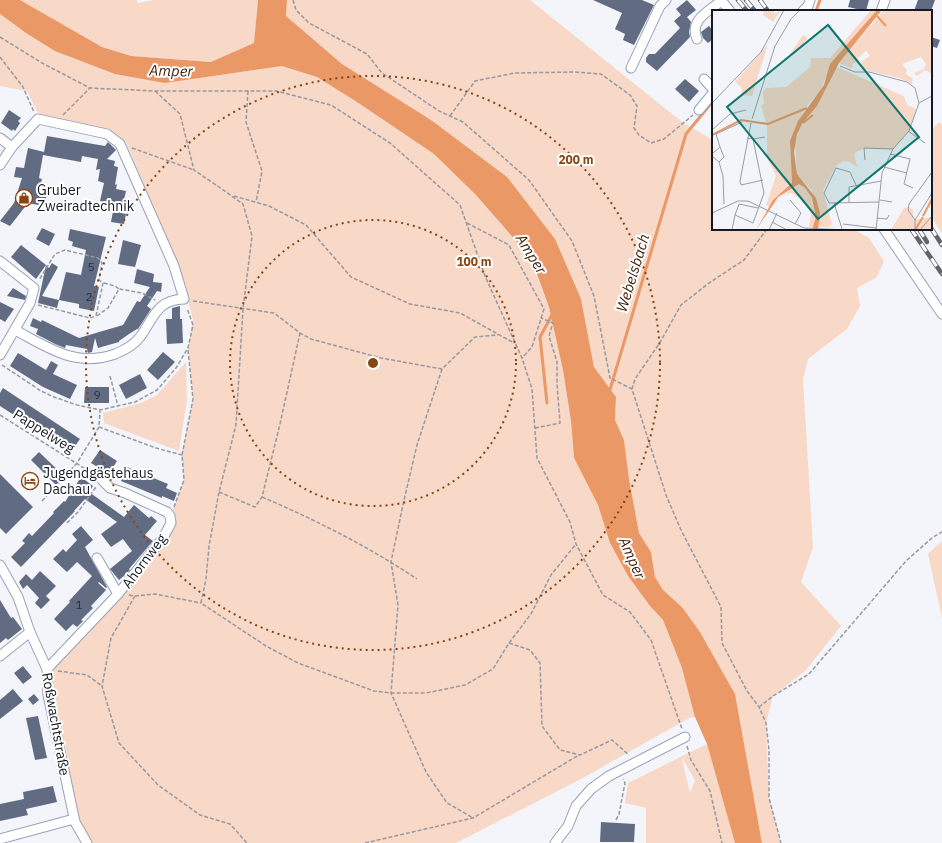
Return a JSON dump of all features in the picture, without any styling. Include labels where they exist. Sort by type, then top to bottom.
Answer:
[{"type":"street","points":[[631,68],[660,6],[666,0]]},
{"type":"street","points":[[697,39],[694,31],[696,22],[721,0],[729,10]]},
{"type":"street","points":[[804,10],[808,6],[810,0]]},
{"type":"street","points":[[881,10],[885,0]]},
{"type":"street","points":[[704,79],[712,88]]},
{"type":"street","points":[[699,110],[712,94]]},
{"type":"street","points":[[0,164],[12,147],[38,119],[107,134],[120,144],[174,266],[184,299],[175,299],[161,305],[139,338],[132,345],[106,357],[84,359],[66,355],[15,330]]},
{"type":"street","points":[[0,138],[12,147]]},
{"type":"street","points":[[885,230],[942,314]]},
{"type":"street","points":[[0,261],[34,288],[30,303],[0,355]]},
{"type":"street","name":"Ahornweg","points":[[47,669],[118,594],[163,538],[171,523],[170,516],[167,512],[125,493],[110,488],[102,480]]},
{"type":"street","name":"Ahornweg","points":[[97,558],[118,594]]},
{"type":"street","name":"Roßwachtstraße","points":[[0,565],[18,597],[30,632],[47,669],[48,695],[74,819],[87,843]]},
{"type":"street","points":[[0,656],[30,632]]},
{"type":"street","points":[[555,843],[568,826],[576,806],[591,789],[636,761],[685,737]]},
{"type":"street","points":[[0,839],[74,819]]},
{"type":"path","points":[[293,0],[296,10],[309,23],[367,54],[382,73],[439,111],[463,122],[529,180],[572,241],[594,296],[610,378],[632,389]]},
{"type":"path","points":[[0,37],[42,63],[90,88],[155,91],[276,91],[331,105],[390,143],[460,205],[485,276],[522,358],[532,389],[537,458],[570,522],[576,544],[603,595],[630,612],[651,640],[685,737],[691,760],[710,791],[722,843]]},
{"type":"path","points":[[0,57],[23,87],[38,119]]},
{"type":"path","points":[[450,116],[475,81],[515,73],[536,72],[601,74],[630,95],[637,106],[634,128],[639,135],[651,143],[664,139],[699,110]]},
{"type":"path","points":[[56,123],[90,88]]},
{"type":"path","points":[[155,91],[180,114],[194,170]]},
{"type":"path","points":[[248,91],[246,122],[262,171],[256,202]]},
{"type":"path","points":[[120,144],[194,170],[232,196],[243,204],[252,236],[243,309],[236,425],[218,492],[209,546],[206,579],[200,603]]},
{"type":"path","points":[[232,196],[270,206],[306,225],[351,277],[410,304],[460,313],[515,343]]},
{"type":"path","points":[[467,223],[509,245],[544,309],[532,347],[522,358]]},
{"type":"path","points":[[766,230],[744,260],[709,282],[681,305],[659,344],[635,379],[632,389],[666,495],[681,530],[720,607],[722,643],[747,691],[759,707],[766,723],[769,750],[769,798],[781,843]]},
{"type":"path","points":[[34,288],[55,254],[65,250],[98,258],[102,263],[100,280],[103,283],[96,316]]},
{"type":"path","points":[[103,283],[142,293],[154,299],[161,305]]},
{"type":"path","points":[[30,303],[90,318],[108,308],[119,288]]},
{"type":"path","points":[[170,516],[184,480],[182,455],[193,398],[188,348],[193,325],[184,299],[274,313],[300,333],[311,339],[381,358],[442,369]]},
{"type":"path","points":[[535,428],[560,423],[557,362],[549,336],[553,323],[541,318]]},
{"type":"path","points":[[218,492],[255,507],[262,497],[300,333]]},
{"type":"path","points":[[473,818],[447,803],[426,772],[391,693],[398,605],[391,562],[417,445],[442,369],[475,337],[498,335]]},
{"type":"path","points":[[0,364],[41,391],[54,397],[77,405],[100,410],[135,402],[157,390],[176,368],[188,348]]},
{"type":"path","points":[[110,376],[118,406]]},
{"type":"path","points":[[42,501],[77,463],[99,427],[100,410]]},
{"type":"path","name":"Pappelweg","points":[[0,415],[77,463]]},
{"type":"path","points":[[99,427],[156,448],[182,455]]},
{"type":"path","points":[[67,523],[78,512],[102,480],[77,463]]},
{"type":"path","points":[[262,497],[300,513],[391,562],[417,580]]},
{"type":"path","points":[[759,707],[773,696],[809,674],[906,561],[933,537],[942,532]]},
{"type":"path","points":[[118,594],[135,596],[155,594],[200,603],[266,646],[298,663],[374,691],[391,693],[426,693],[465,685],[493,669],[509,643],[531,614],[551,575],[576,544]]},
{"type":"path","points":[[135,596],[110,638],[102,686],[119,743],[158,785],[200,815],[230,824],[247,843]]},
{"type":"path","points":[[509,643],[530,650],[540,663],[542,726],[560,750],[580,754]]},
{"type":"path","points":[[47,669],[87,675],[102,686]]},
{"type":"path","points":[[365,843],[473,818],[580,754],[612,740],[636,761]]},
{"type":"path","points":[[616,820],[619,814],[625,783],[618,771]]},
{"type":"shaded area","points":[[20,0],[136,0],[138,3],[153,0],[258,0],[254,43],[212,62],[131,56],[102,47]]},
{"type":"shaded area","points":[[287,0],[530,0],[682,122],[712,139],[712,230],[855,230],[869,238],[884,261],[877,277],[857,288],[860,306],[847,329],[808,359],[803,379],[813,547],[801,582],[841,626],[806,670],[773,696],[766,723],[769,798],[781,843],[762,843],[738,711],[689,718],[581,779],[456,843],[87,843],[75,822],[47,669],[163,538],[184,480],[182,455],[193,399],[188,348],[193,319],[178,265],[126,142],[109,131],[41,116],[27,91],[0,86],[0,14],[26,33],[165,83],[282,66],[317,77],[434,154],[476,195],[516,241],[534,269],[549,307],[563,370],[571,421],[574,458],[598,505],[610,543],[628,576],[650,606],[663,620],[682,668],[735,694],[700,632],[682,607],[663,590],[655,577],[651,552],[639,533],[629,479],[624,440],[615,420],[616,397],[594,367],[581,299],[431,120],[342,64],[286,16]]},
{"type":"shaded area","points":[[939,122],[942,124],[942,233],[932,218],[932,130]]},
{"type":"shaded area","points":[[186,362],[187,399],[179,451],[104,423],[103,413],[141,403],[157,395]]},
{"type":"shaded area","points":[[942,541],[942,618],[928,554]]},
{"type":"shaded area","points":[[707,744],[735,843],[646,843],[646,808],[625,803],[628,783]],"holes":[[[682,759],[683,759],[695,781],[690,793]]]},
{"type":"water","name":"Amper","points":[[0,0],[20,0],[102,47],[131,56],[211,62],[254,43],[258,0],[287,0],[286,16],[342,64],[431,120],[507,177],[555,239],[581,299],[594,367],[616,397],[615,420],[624,440],[629,479],[639,533],[651,552],[655,577],[663,590],[682,607],[700,632],[735,694],[762,843],[735,843],[707,744],[695,717],[682,668],[663,620],[650,606],[628,576],[610,543],[598,505],[574,458],[571,421],[563,370],[549,307],[535,269],[516,241],[476,195],[434,154],[317,77],[282,66],[165,83],[115,74],[55,51],[26,33],[0,14]]},
{"type":"building","points":[[593,0],[642,0],[654,5],[634,45],[623,40],[625,34],[615,29],[622,13]]},
{"type":"building","points":[[687,0],[696,10],[687,17],[691,22],[689,32],[690,37],[657,71],[646,62],[646,58],[649,54],[655,54],[680,28],[674,21],[681,15],[676,9]]},
{"type":"building","points":[[850,0],[869,0],[866,10],[848,7]]},
{"type":"building","points":[[918,0],[935,0],[931,10],[914,10]]},
{"type":"building","points":[[709,26],[712,30],[712,40],[708,43],[703,38],[701,32]]},
{"type":"building","points":[[932,37],[940,40],[937,48],[932,46]]},
{"type":"building","points":[[685,79],[699,91],[689,102],[675,89]]},
{"type":"building","points":[[9,110],[21,118],[18,121],[20,123],[15,131],[13,129],[12,131],[1,123]]},
{"type":"building","points":[[47,136],[105,146],[108,142],[116,150],[107,159],[115,161],[114,166],[118,167],[115,185],[117,184],[116,189],[126,191],[121,213],[126,214],[124,224],[111,222],[113,211],[106,209],[107,203],[100,201],[104,183],[98,181],[100,169],[96,170],[98,159],[82,156],[81,162],[43,155],[39,178],[42,179],[38,193],[47,195],[43,206],[28,203],[10,226],[0,221],[14,203],[22,178],[14,177],[16,167],[24,168],[28,148],[44,152]]},
{"type":"building","points":[[42,228],[55,234],[49,246],[36,239]]},
{"type":"building","points":[[70,229],[106,237],[94,286],[99,287],[94,311],[79,308],[79,304],[59,300],[66,272],[81,275],[86,250],[72,246],[73,242],[68,240]]},
{"type":"building","points":[[123,240],[141,245],[135,267],[118,264]]},
{"type":"building","points":[[21,245],[46,265],[36,279],[11,257]]},
{"type":"building","points":[[52,263],[58,267],[42,296],[59,300],[57,308],[38,303],[46,265],[49,268]]},
{"type":"building","points":[[137,269],[154,274],[153,282],[162,283],[161,292],[157,291],[147,306],[151,309],[138,329],[119,342],[98,348],[95,338],[92,352],[88,353],[87,349],[66,345],[65,348],[55,344],[36,334],[38,329],[30,326],[33,318],[41,322],[42,320],[79,338],[123,325],[137,301],[140,302],[150,287],[134,283]]},
{"type":"building","points":[[13,288],[26,296],[25,300],[7,296]]},
{"type":"building","points":[[0,302],[14,309],[5,322],[0,319]]},
{"type":"building","points":[[180,306],[183,343],[167,344],[166,319],[172,319],[172,308]]},
{"type":"building","points":[[163,352],[175,362],[158,380],[147,370]]},
{"type":"building","points":[[18,353],[46,370],[51,361],[58,365],[53,374],[77,385],[70,399],[43,387],[10,366]]},
{"type":"building","points":[[140,374],[147,388],[126,399],[119,385]]},
{"type":"building","points":[[85,387],[109,387],[109,403],[84,403]]},
{"type":"building","points":[[3,388],[80,439],[71,452],[0,406],[0,393]]},
{"type":"building","points":[[100,450],[117,461],[109,474],[91,463]]},
{"type":"building","points":[[39,452],[64,476],[56,485],[31,460]]},
{"type":"building","points":[[127,467],[168,484],[166,488],[177,493],[174,501],[162,496],[162,498],[121,481]]},
{"type":"building","points":[[0,474],[33,507],[6,534],[0,528]]},
{"type":"building","points":[[81,477],[93,486],[89,492],[124,517],[134,505],[149,518],[151,516],[157,521],[145,535],[153,541],[129,569],[130,570],[119,580],[110,569],[132,551],[123,539],[111,547],[101,534],[117,522],[85,499],[21,567],[11,557],[25,543],[22,541],[29,533],[32,536],[54,513],[53,512],[64,501],[65,502]]},
{"type":"building","points":[[81,526],[93,540],[85,547],[107,587],[106,588],[99,582],[98,583],[106,590],[91,606],[93,608],[81,620],[83,621],[77,627],[73,624],[66,631],[54,619],[92,576],[77,562],[67,572],[53,559],[63,549],[66,552],[77,540],[72,534]]},
{"type":"building","points":[[40,571],[56,586],[46,596],[50,600],[41,609],[35,603],[39,598],[27,585],[23,589],[19,582],[26,574],[32,580]]},
{"type":"building","points":[[0,600],[11,618],[13,617],[22,629],[8,640],[6,638],[0,643]]},
{"type":"building","points":[[23,666],[32,677],[23,684],[14,673]]},
{"type":"building","points":[[13,689],[23,701],[0,719],[0,700]]},
{"type":"building","points":[[34,694],[39,700],[33,705],[28,699]]},
{"type":"building","points":[[38,716],[47,758],[35,760],[26,718]]},
{"type":"building","points":[[53,786],[57,802],[26,809],[28,815],[0,821],[0,804],[24,799],[23,792]]},
{"type":"building","points":[[601,822],[635,824],[634,842],[600,842]]},
{"type":"waterway","name":"Webelsbach","points":[[816,10],[820,0]]},
{"type":"waterway","name":"Webelsbach","points":[[609,393],[686,134],[712,102]]},
{"type":"waterway","points":[[547,403],[540,337],[553,313]]},
{"type":"railway","points":[[738,0],[746,10]]},
{"type":"railway","points":[[746,0],[754,10]]},
{"type":"railway","points":[[760,0],[767,10]]},
{"type":"railway","points":[[912,230],[942,274]]},
{"type":"railway","points":[[920,230],[927,242]]},
{"type":"railway","points":[[932,230],[942,245]]},
{"type":"place","name":"Gruber Zweiradtechnik","points":[[24,198]]},
{"type":"place","name":"Jugendgästehaus Dachau","points":[[30,481]]}]
